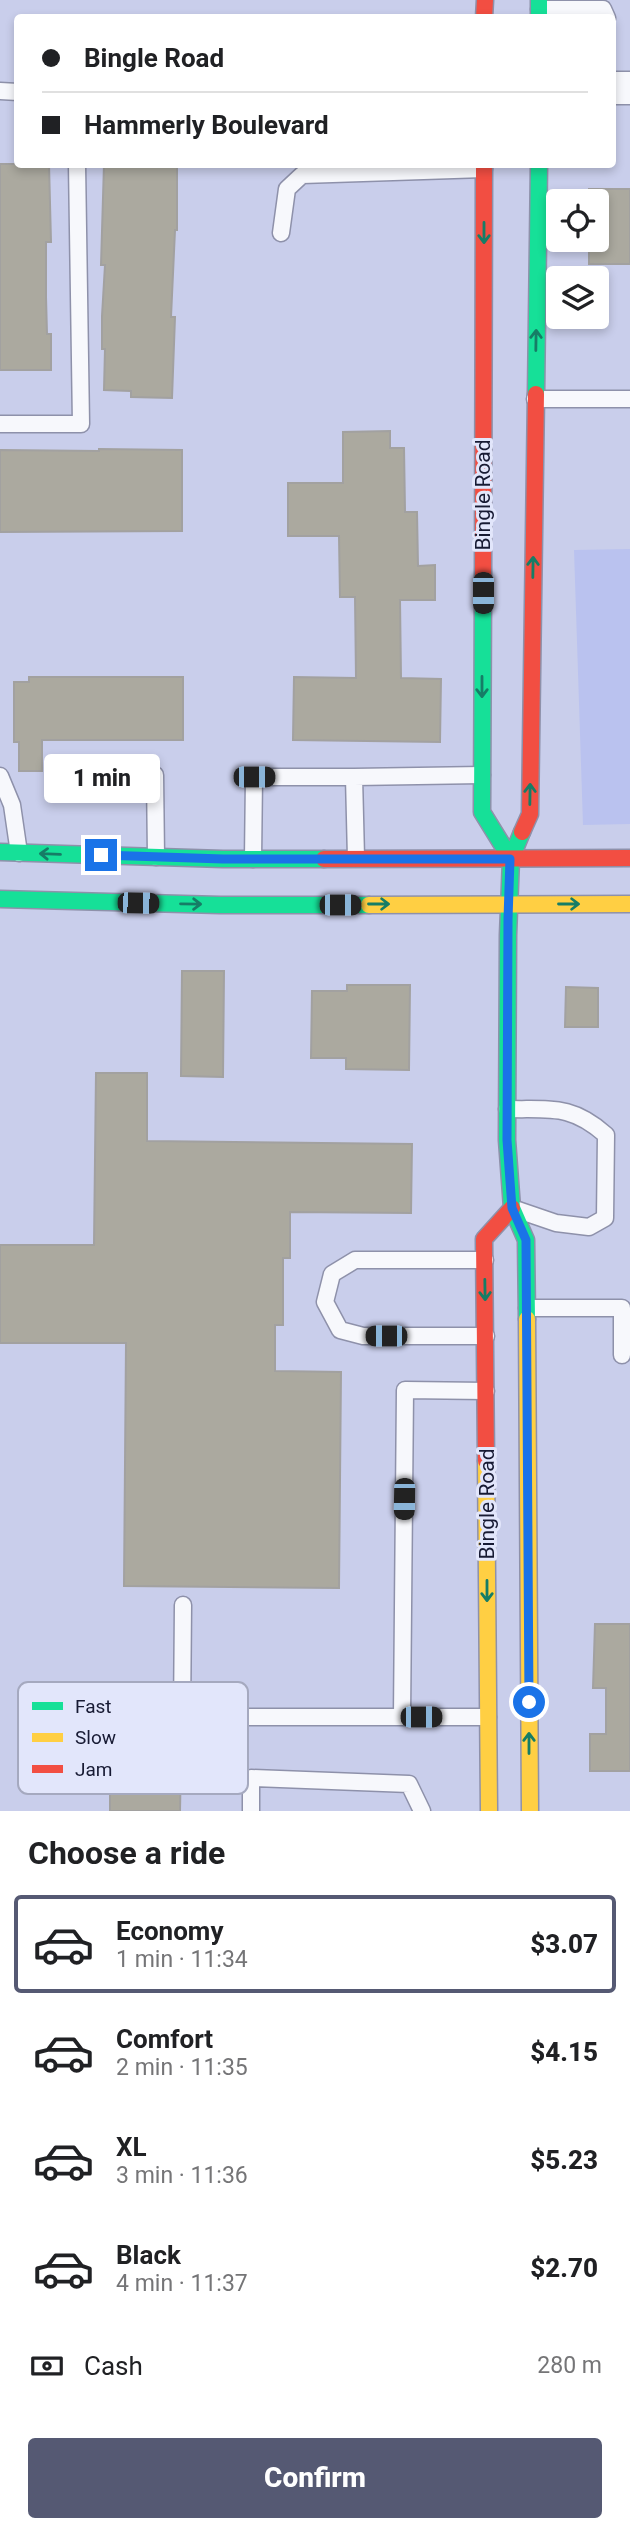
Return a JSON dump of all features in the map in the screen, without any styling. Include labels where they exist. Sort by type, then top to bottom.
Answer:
[{"type":"main road","name":"Bingle Road","points":[[484,168],[489,441],[482,812],[510,859]]},
{"type":"main road","name":"Bingle Road","points":[[530,1811],[507,1368],[527,1308],[526,1240],[512,1208],[507,1109],[508,904],[510,859],[530,814],[528,441],[535,399],[539,168]]},
{"type":"main road","points":[[0,852],[253,859],[630,858]]},
{"type":"main road","points":[[0,899],[220,905],[630,904]]},
{"type":"main road","name":"Bingle Road","points":[[507,1368],[486,1336],[484,1239],[512,1208]]},
{"type":"main road","name":"Bingle Road","points":[[489,1811],[486,1391],[507,1368]]},
{"type":"lane","points":[[539,9],[571,4],[603,9],[605,14]]},
{"type":"lane","points":[[0,424],[81,424],[77,168]]},
{"type":"lane","points":[[281,233],[287,189],[302,175],[461,168]]},
{"type":"lane","points":[[535,399],[630,399]]},
{"type":"lane","points":[[85,773],[155,775],[156,857]]},
{"type":"lane","points":[[253,859],[254,777],[482,775]]},
{"type":"lane","points":[[0,776],[12,805],[19,853]]},
{"type":"lane","points":[[354,777],[356,859]]},
{"type":"lane","points":[[507,1109],[568,1111],[591,1122],[606,1135],[605,1218],[589,1227],[556,1223],[512,1208]]},
{"type":"lane","points":[[485,1260],[355,1260],[332,1274],[325,1302],[340,1330],[363,1336],[486,1336]]},
{"type":"lane","points":[[527,1308],[622,1308],[622,1354]]},
{"type":"lane","points":[[402,1717],[405,1391],[486,1391]]},
{"type":"lane","points":[[182,1682],[183,1605]]},
{"type":"lane","points":[[248,1717],[488,1717]]},
{"type":"lane","points":[[251,1811],[251,1778],[282,1778],[409,1784],[422,1811]]},
{"type":"shaded area","points":[[630,549],[630,824],[583,825],[574,550]]},
{"type":"building","points":[[0,164],[14,164],[14,168],[49,168],[51,242],[46,242],[46,297],[47,334],[51,334],[51,370],[0,370]]},
{"type":"building","points":[[104,168],[177,168],[177,230],[171,317],[175,317],[172,398],[131,397],[131,391],[104,390],[105,349],[102,349],[102,316],[105,265],[101,265]]},
{"type":"building","points":[[609,189],[630,189],[630,264],[589,264],[589,252],[609,252]]},
{"type":"building","points":[[390,431],[390,448],[404,448],[405,512],[417,512],[418,566],[435,565],[435,600],[400,600],[401,678],[441,679],[440,742],[293,740],[294,677],[356,678],[355,597],[340,597],[339,536],[288,536],[288,483],[343,483],[343,432]]},
{"type":"building","points":[[0,450],[182,450],[182,531],[0,532]]},
{"type":"building","points":[[29,677],[183,677],[183,740],[42,740],[42,771],[19,771],[19,742],[14,742],[14,682],[29,682]]},
{"type":"building","points":[[182,971],[224,971],[223,1077],[181,1076]]},
{"type":"building","points":[[347,985],[410,985],[409,1070],[346,1069],[346,1058],[311,1058],[312,991],[347,991]]},
{"type":"building","points":[[566,987],[598,988],[598,1027],[565,1027]]},
{"type":"building","points":[[96,1073],[147,1073],[147,1141],[412,1144],[411,1213],[290,1212],[290,1258],[283,1258],[283,1325],[275,1325],[275,1371],[341,1372],[339,1588],[124,1586],[126,1343],[0,1343],[0,1245],[94,1245]]},
{"type":"building","points":[[595,1624],[630,1624],[630,1771],[590,1771],[590,1734],[606,1734],[606,1688],[593,1688]]},
{"type":"building","points":[[110,1794],[180,1794],[180,1811],[110,1811]]},
{"type":"traffic: fast","points":[[539,0],[539,14]]},
{"type":"traffic: fast","points":[[536,394],[539,168]]},
{"type":"traffic: fast","points":[[483,588],[482,812],[511,859]]},
{"type":"traffic: fast","points":[[522,832],[511,859],[507,1140],[512,1208],[526,1240],[527,1319]]},
{"type":"traffic: fast","points":[[0,852],[223,859],[324,859]]},
{"type":"traffic: fast","points":[[0,899],[220,905],[369,905]]},
{"type":"traffic: slow","points":[[369,905],[630,904]]},
{"type":"traffic: slow","points":[[527,1319],[530,1811]]},
{"type":"traffic: slow","points":[[486,1461],[489,1811]]},
{"type":"traffic: jam","points":[[484,14],[485,0]]},
{"type":"traffic: jam","points":[[483,588],[484,168]]},
{"type":"traffic: jam","points":[[522,832],[530,814],[536,394]]},
{"type":"traffic: jam","points":[[324,859],[630,858]]},
{"type":"traffic: jam","points":[[486,1461],[484,1239],[512,1208]]},
{"type":"route","points":[[101,855],[223,859],[510,859],[507,1140],[512,1208],[526,1240],[529,1702]]}]
